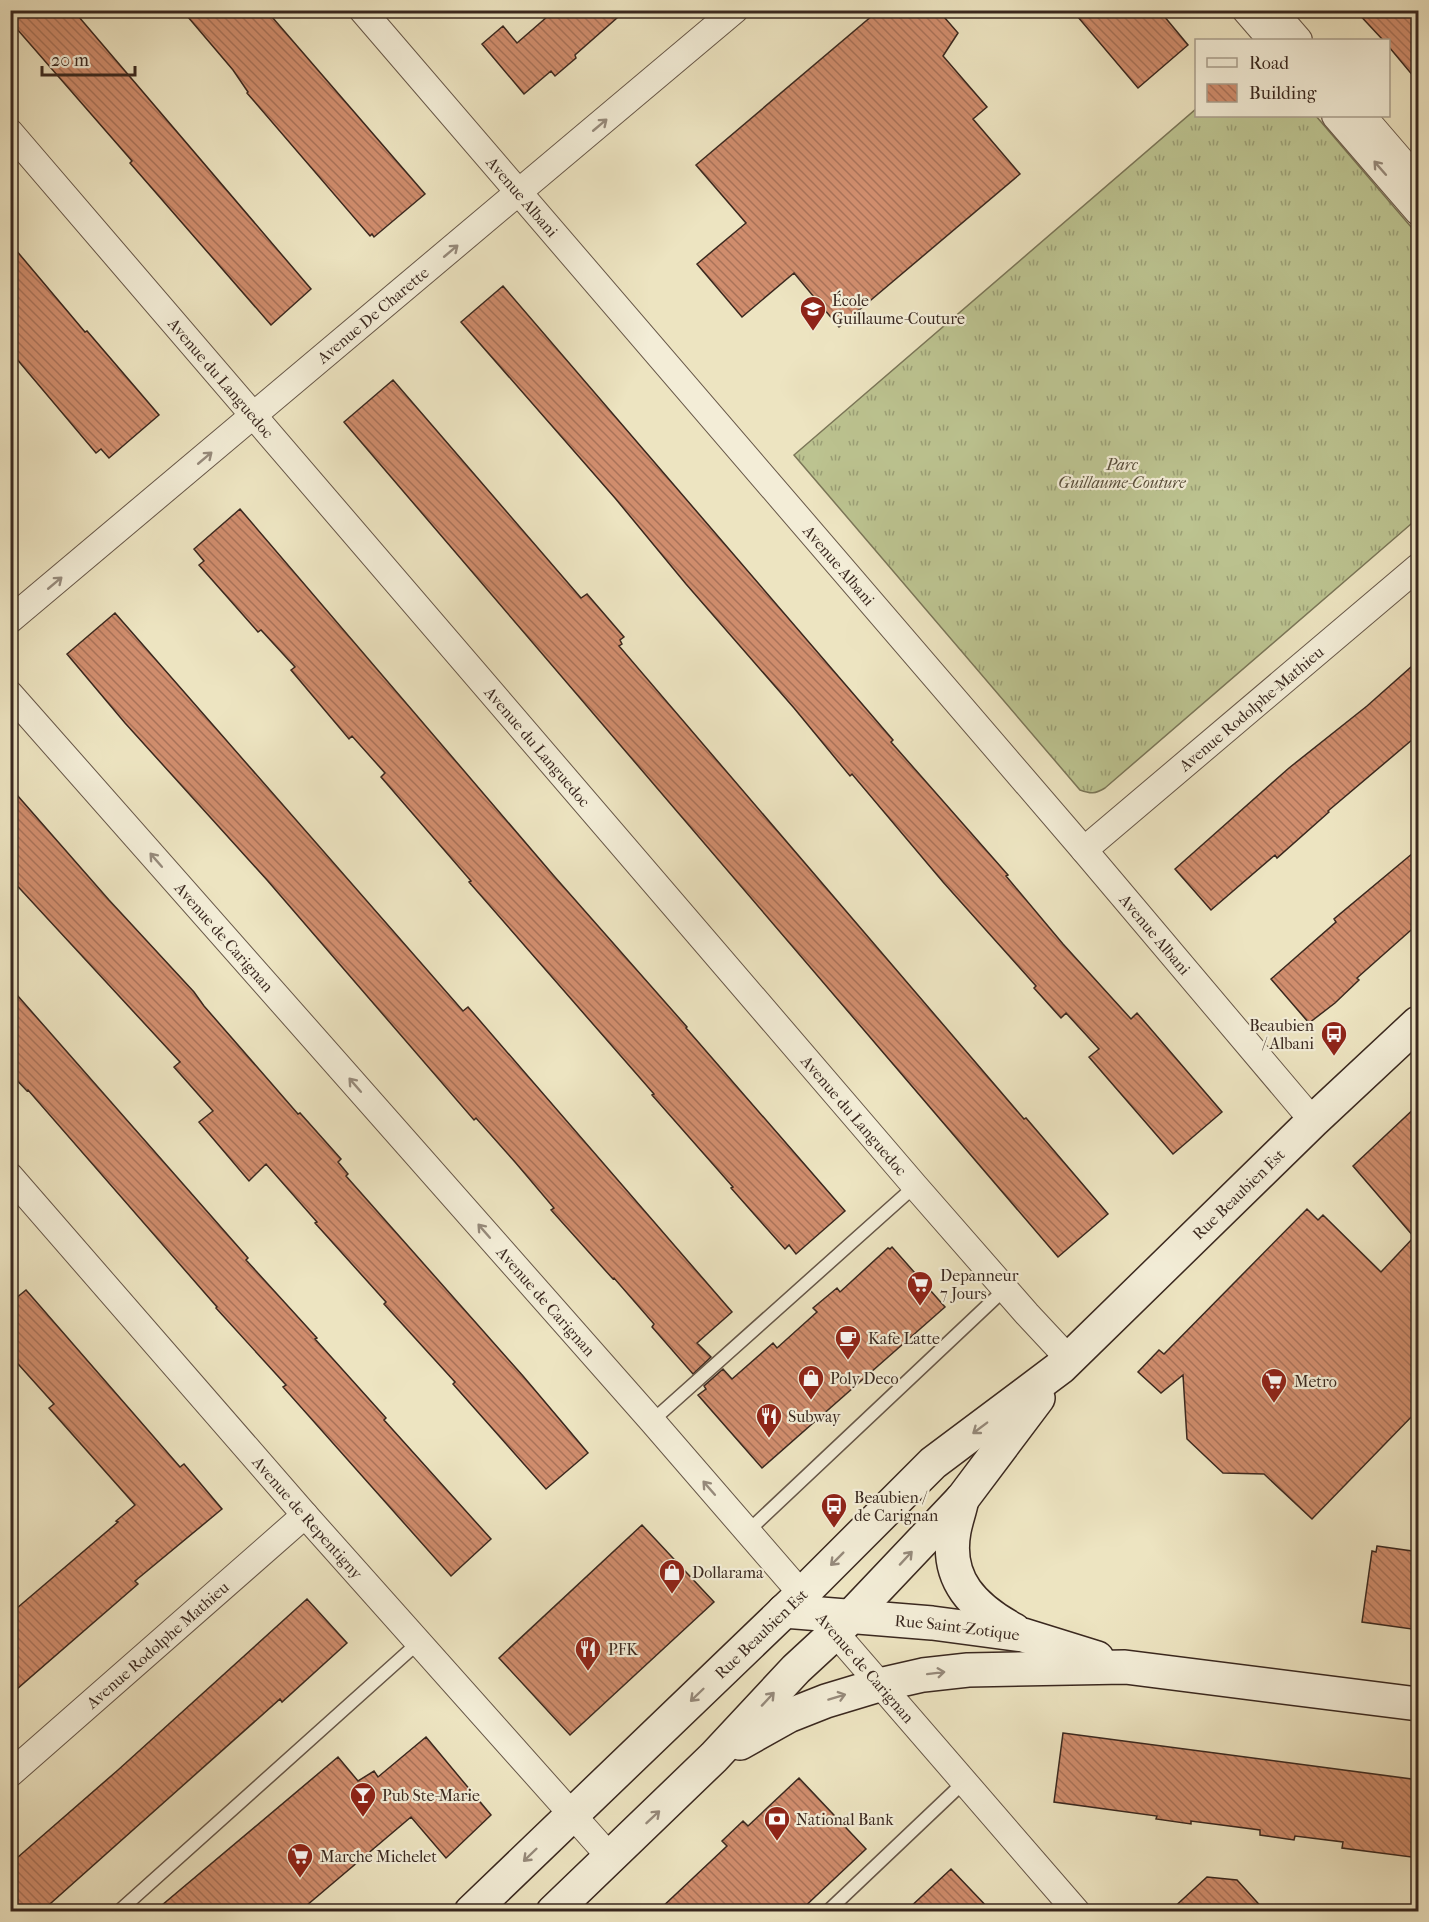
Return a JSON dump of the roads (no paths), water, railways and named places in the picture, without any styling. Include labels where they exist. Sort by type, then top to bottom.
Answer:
[{"type":"street","name":"Avenue Albani","points":[[362,10],[1084,850],[1313,1121]]},
{"type":"street","name":"Avenue De Charette","points":[[10,620],[735,10]]},
{"type":"street","points":[[1245,10],[1270,39]]},
{"type":"street","points":[[1273,10],[1298,39]]},
{"type":"street","points":[[1336,117],[1419,212]]},
{"type":"street","points":[[1364,117],[1419,180]]},
{"type":"street","name":"Avenue du Languedoc","points":[[10,132],[1005,1289],[1065,1363]]},
{"type":"street","name":"Avenue Rodolphe-Mathieu","points":[[1084,850],[1419,567]]},
{"type":"street","name":"Avenue de Carignan","points":[[10,694],[652,1421],[1077,1911]]},
{"type":"street","name":"Rue Beaubien Est","points":[[553,1911],[714,1758],[796,1669],[818,1614],[933,1463],[1065,1363],[1313,1121],[1419,1023]]},
{"type":"street","name":"Avenue de Repentigny","points":[[10,1176],[306,1515],[610,1857]]},
{"type":"street","name":"Rue Beaubien Est","points":[[471,1911],[573,1815],[963,1498],[1065,1363]]},
{"type":"street","points":[[963,1498],[953,1532],[952,1554],[956,1573],[975,1605],[994,1619],[1023,1635]]},
{"type":"street","name":"Avenue Rodolphe Mathieu","points":[[10,1774],[306,1515]]},
{"type":"street","name":"Rue Saint-Zotique","points":[[818,1614],[932,1623],[1023,1635],[1125,1667]]},
{"type":"street","name":"Rue Saint-Zotique","points":[[879,1685],[923,1675],[968,1670],[1125,1667],[1419,1704]]},
{"type":"street","name":"Rue Beaubien Est","points":[[714,1758],[788,1716],[826,1701],[879,1685]]},
{"type":"lane","points":[[652,1421],[915,1186]]},
{"type":"lane","points":[[747,1532],[1005,1289]]},
{"type":"lane","points":[[118,1911],[419,1642]]},
{"type":"lane","points":[[827,1911],[963,1782]]},
{"type":"place","name":"École Guillaume-Couture","points":[[813,332]]},
{"type":"place","name":"Beaubien / Albani","points":[[1334,1057]]},
{"type":"place","name":"Depanneur 7 Jours","points":[[920,1307]]},
{"type":"place","name":"Kafe Latte","points":[[848,1361]]},
{"type":"place","name":"Poly Deco","points":[[811,1401]]},
{"type":"place","name":"Metro","points":[[1274,1404]]},
{"type":"place","name":"Subway","points":[[769,1439]]},
{"type":"place","name":"Beaubien / de Carignan","points":[[834,1529]]},
{"type":"place","name":"Dollarama","points":[[672,1595]]},
{"type":"place","name":"PFK","points":[[588,1672]]},
{"type":"place","name":"Pub Ste-Marie","points":[[363,1818]]},
{"type":"place","name":"National Bank","points":[[777,1842]]},
{"type":"place","name":"Marche Michelet","points":[[300,1879]]},
{"type":"park label","name":"Parc Guillaume-Couture","points":[[1122,473]]}]
